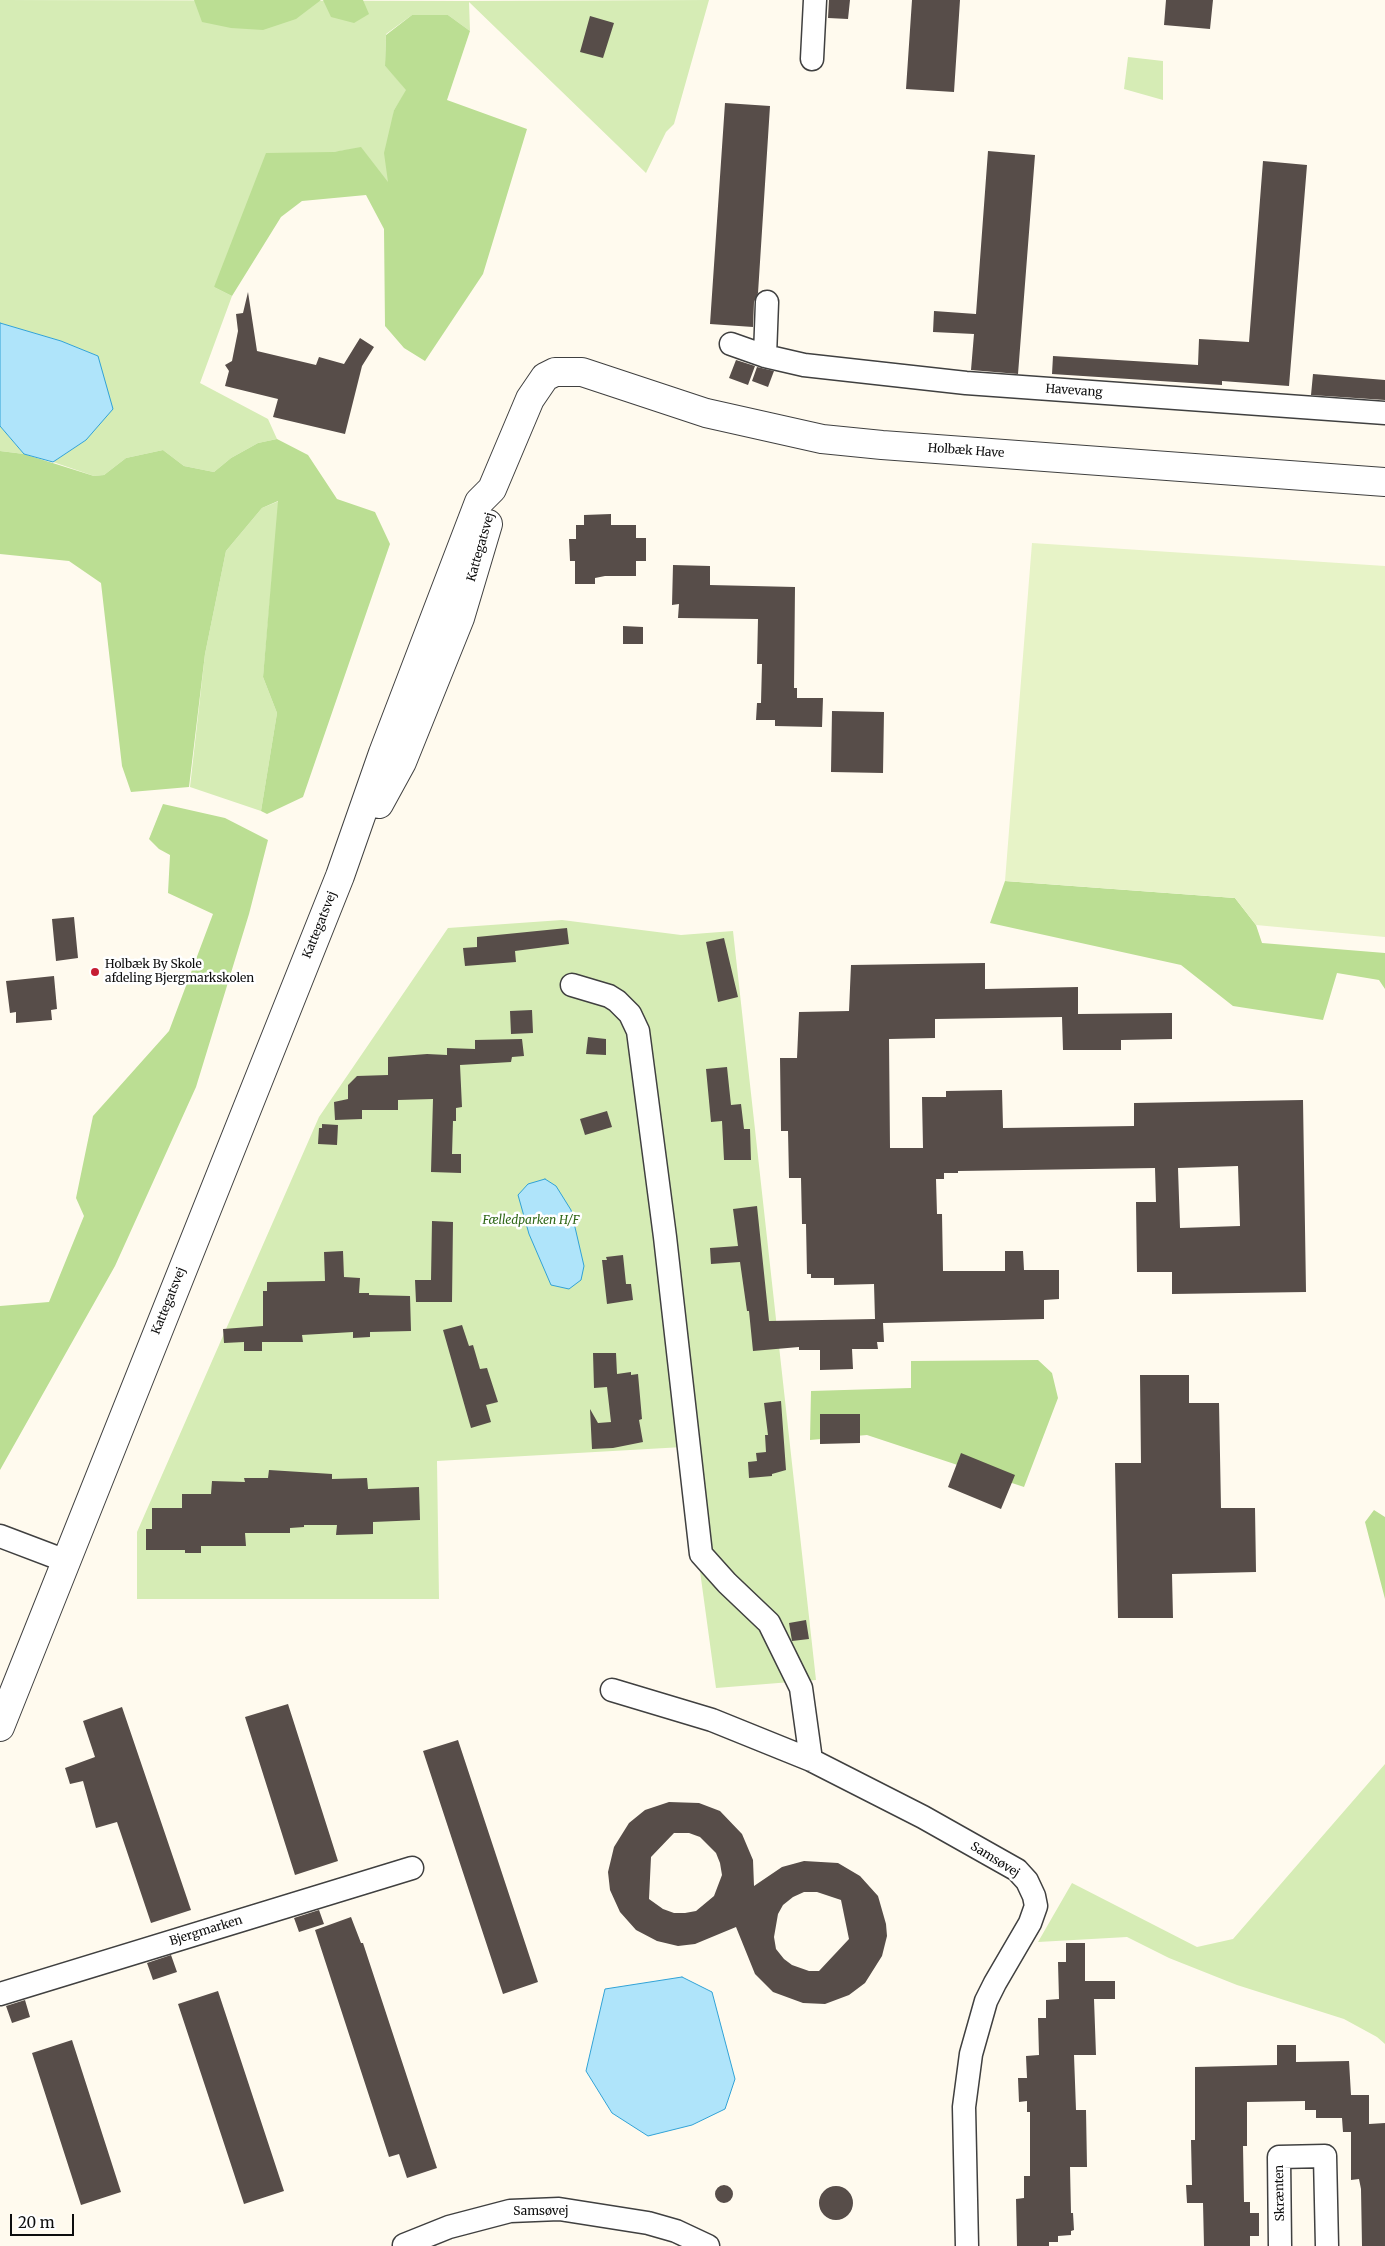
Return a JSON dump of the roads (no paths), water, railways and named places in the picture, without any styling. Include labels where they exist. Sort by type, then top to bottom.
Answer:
[{"type":"street","points":[[812,60],[815,0]]},
{"type":"street","points":[[765,356],[767,302]]},
{"type":"street","name":"Havevang","points":[[731,344],[765,356],[804,365],[966,383],[1385,413]]},
{"type":"street","name":"Holbæk Have","points":[[555,372],[582,372],[706,414],[822,439],[1385,482]]},
{"type":"street","name":"Kattegatsvej","points":[[0,1727],[340,876],[382,753],[479,502],[492,489],[535,388],[545,377],[555,372]]},
{"type":"street","name":"Kattegatsvej","points":[[340,876],[402,762],[460,618],[493,508],[492,489]]},
{"type":"street","points":[[572,985],[609,996],[617,1001],[630,1014],[638,1031],[665,1238],[701,1554],[727,1583],[769,1623],[801,1688],[812,1760]]},
{"type":"street","points":[[0,1536],[66,1562]]},
{"type":"street","name":"Samsøvej","points":[[612,1690],[712,1720],[812,1760],[914,1812],[1017,1870],[1027,1881],[1034,1896],[1036,1906],[1030,1922],[994,1983],[986,2001],[971,2054],[964,2107],[966,2246]]},
{"type":"street","name":"Bjergmarken","points":[[0,1994],[412,1868]]},
{"type":"street","name":"Skrænten","points":[[1280,2246],[1279,2157],[1325,2156],[1327,2246]]},
{"type":"street","name":"Samsøvej","points":[[404,2245],[449,2227],[510,2211],[558,2209],[648,2224],[676,2231],[708,2246]]},
{"type":"water","points":[[0,323],[61,341],[98,356],[113,409],[86,440],[53,462],[24,454],[0,426]]},
{"type":"water","points":[[545,1179],[556,1186],[571,1210],[584,1266],[581,1280],[569,1289],[551,1285],[529,1234],[518,1195],[528,1184]]},
{"type":"water","points":[[682,1977],[712,1992],[735,2079],[725,2109],[692,2125],[648,2136],[612,2113],[586,2071],[605,1989]]},
{"type":"place","name":"Holbæk By Skole afdeling Bjergmarkskolen","points":[[95,972]]},
{"type":"park label","name":"Fælledparken H/F","points":[[531,1221]]}]
